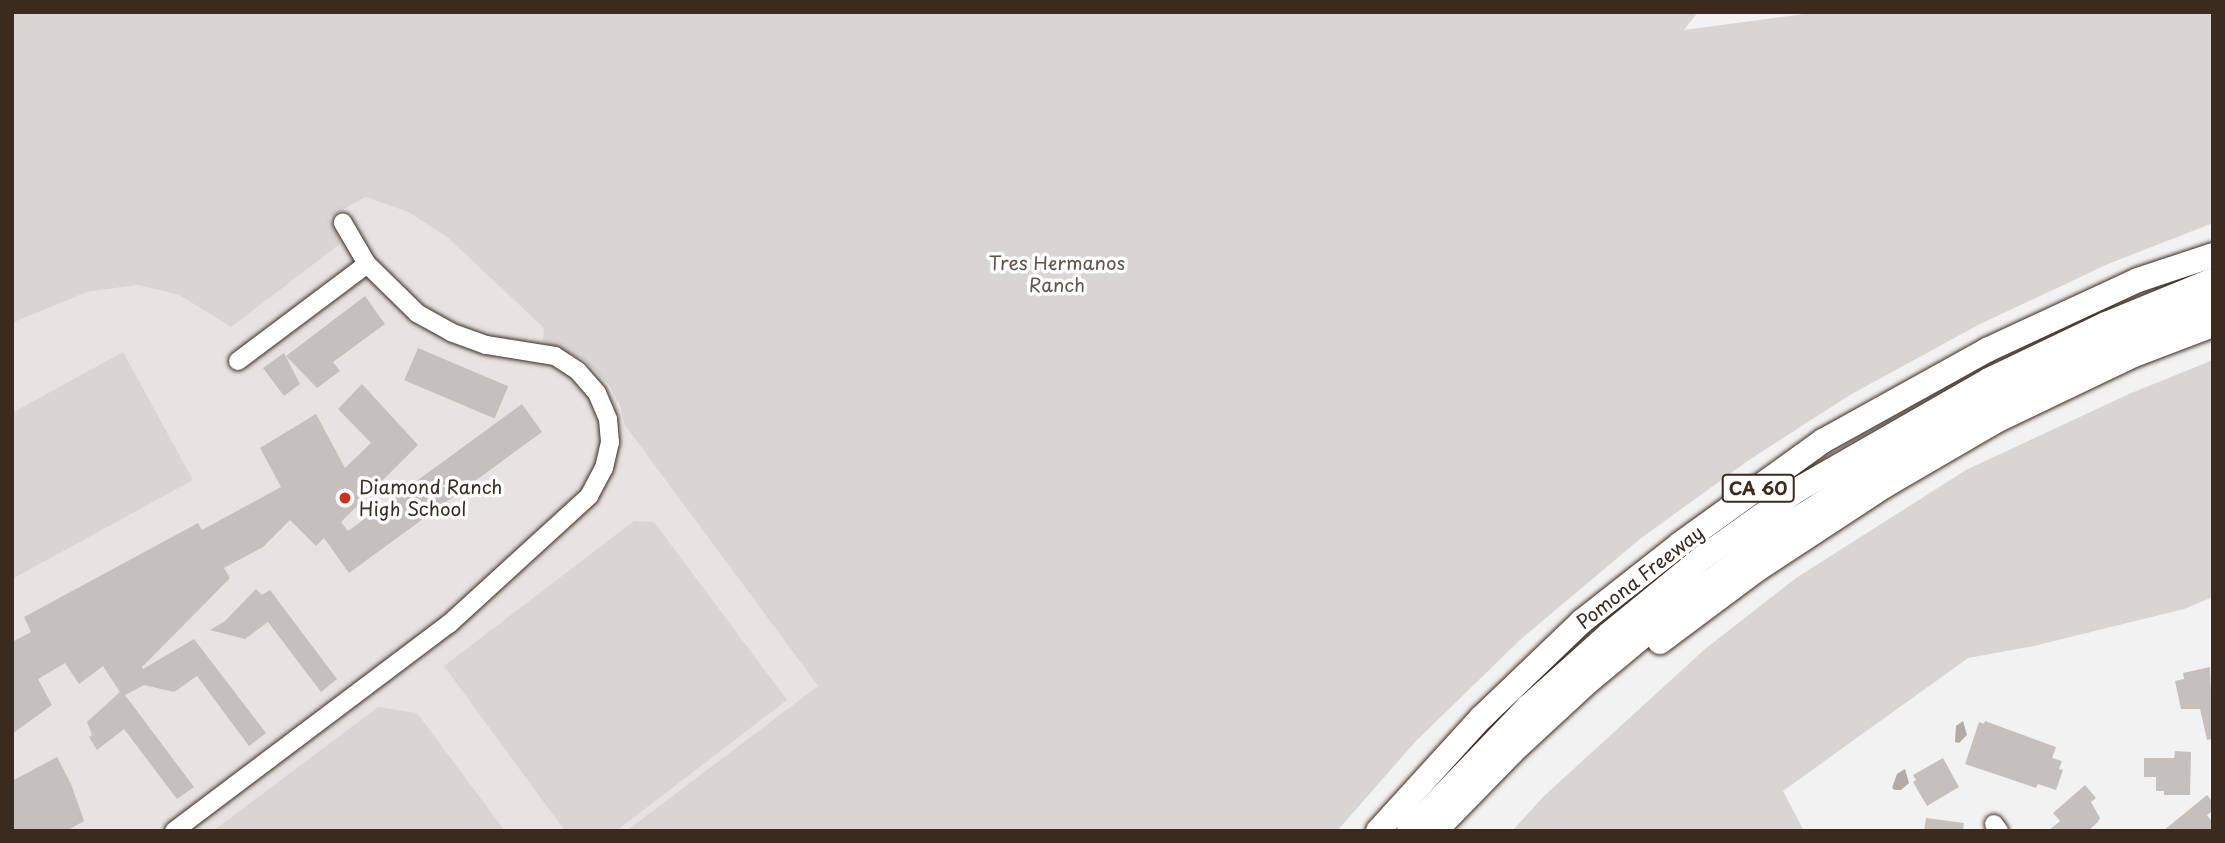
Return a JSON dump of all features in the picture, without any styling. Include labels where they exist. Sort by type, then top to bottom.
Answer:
[{"type":"highway","name":"Pomona Freeway","points":[[1378,831],[1481,718],[1581,622],[1680,544],[1823,441],[1987,350],[2138,280],[2213,255]]},
{"type":"highway","points":[[1409,831],[1528,706],[1609,634],[1702,558],[1797,490],[1989,380],[2106,324],[2213,280]]},
{"type":"highway","points":[[1435,831],[1512,752],[1589,681],[1695,593],[1783,528],[1880,467],[2003,398],[2120,340],[2213,305]]},
{"type":"highway","points":[[1457,831],[1552,734],[1640,657],[1755,571],[1886,485],[1996,421],[2134,355],[2213,325]]},
{"type":"lane","points":[[174,831],[449,624],[589,496],[604,468],[610,442],[608,419],[597,393],[578,371],[555,356],[486,345],[451,332],[417,313],[367,264],[343,223]]},
{"type":"lane","points":[[238,360],[367,264]]},
{"type":"shaded area","name":"Diamond Ranch High School","points":[[366,197],[408,212],[447,237],[545,328],[543,341],[574,354],[601,377],[616,398],[624,424],[818,686],[626,831],[12,831],[12,323],[87,292],[138,285],[179,295],[226,324],[329,217]]},
{"type":"shaded area","points":[[1963,721],[1967,735],[1959,743],[1955,742],[1956,726]]},
{"type":"shaded area","points":[[1905,769],[1909,783],[1901,790],[1895,790],[1892,788],[1897,774]]},
{"type":"green space","name":"Tres Hermanos Ranch","points":[[12,12],[1698,12],[1684,30],[1820,12],[2213,12],[2213,223],[2108,264],[1980,324],[1850,395],[1749,460],[1640,539],[1521,639],[1416,741],[1337,831],[626,831],[818,686],[624,424],[620,406],[609,385],[584,360],[543,341],[544,328],[447,237],[408,212],[366,197],[329,217],[340,244],[231,327],[179,295],[138,285],[87,292],[12,323]]},
{"type":"green space","points":[[123,352],[193,480],[12,579],[12,413]]},
{"type":"green space","points":[[2213,360],[2213,597],[2184,609],[2034,646],[1968,658],[1783,791],[1804,831],[1512,831],[1544,796],[1705,649],[1796,578],[1966,470],[2129,394]]},
{"type":"green space","points":[[634,521],[654,522],[787,700],[616,831],[565,831],[444,666]]},
{"type":"green space","points":[[378,707],[417,713],[505,831],[213,831]]},
{"type":"building","points":[[365,296],[385,324],[333,362],[340,371],[317,388],[286,356]]},
{"type":"building","points":[[418,348],[508,386],[495,419],[404,380]]},
{"type":"building","points":[[284,353],[300,384],[284,396],[263,368]]},
{"type":"building","points":[[362,384],[418,445],[341,522],[348,531],[522,404],[542,432],[349,573],[324,538],[316,546],[290,520],[263,547],[224,568],[230,578],[142,667],[143,669],[194,639],[266,733],[249,746],[197,676],[174,692],[144,685],[125,695],[194,787],[177,799],[124,729],[97,750],[89,737],[92,735],[87,722],[120,692],[103,666],[79,684],[65,663],[38,679],[52,705],[12,734],[12,642],[31,632],[24,617],[198,523],[202,530],[281,487],[260,448],[316,414],[345,468],[371,443],[338,409]]},
{"type":"building","points":[[256,589],[262,595],[270,590],[337,679],[321,692],[268,622],[245,639],[210,630],[225,621]]},
{"type":"building","points":[[2210,667],[2213,739],[2207,740],[2200,709],[2181,709],[2175,681],[2184,679],[2183,673]]},
{"type":"building","points":[[1985,721],[2056,747],[2052,758],[2062,761],[2059,769],[2063,770],[2056,790],[2038,784],[2036,788],[1965,764],[1979,722],[1984,724]]},
{"type":"building","points":[[2175,751],[2191,752],[2190,795],[2164,795],[2164,791],[2156,791],[2156,777],[2144,777],[2144,758],[2174,758]]},
{"type":"building","points":[[57,757],[71,784],[84,821],[66,831],[12,831],[12,781]]},
{"type":"building","points":[[1943,758],[1959,787],[1927,806],[1913,782],[1916,780],[1913,775]]},
{"type":"building","points":[[2085,785],[2096,798],[2091,802],[2100,818],[2098,822],[2088,831],[2048,831],[2060,821],[2053,813]]},
{"type":"building","points":[[2207,795],[2213,802],[2213,811],[2207,815],[2213,823],[2213,831],[2163,831]]},
{"type":"building","points":[[1926,818],[1964,823],[1963,831],[1924,831]]},
{"type":"place","name":"Diamond Ranch High School","points":[[345,498]]}]
